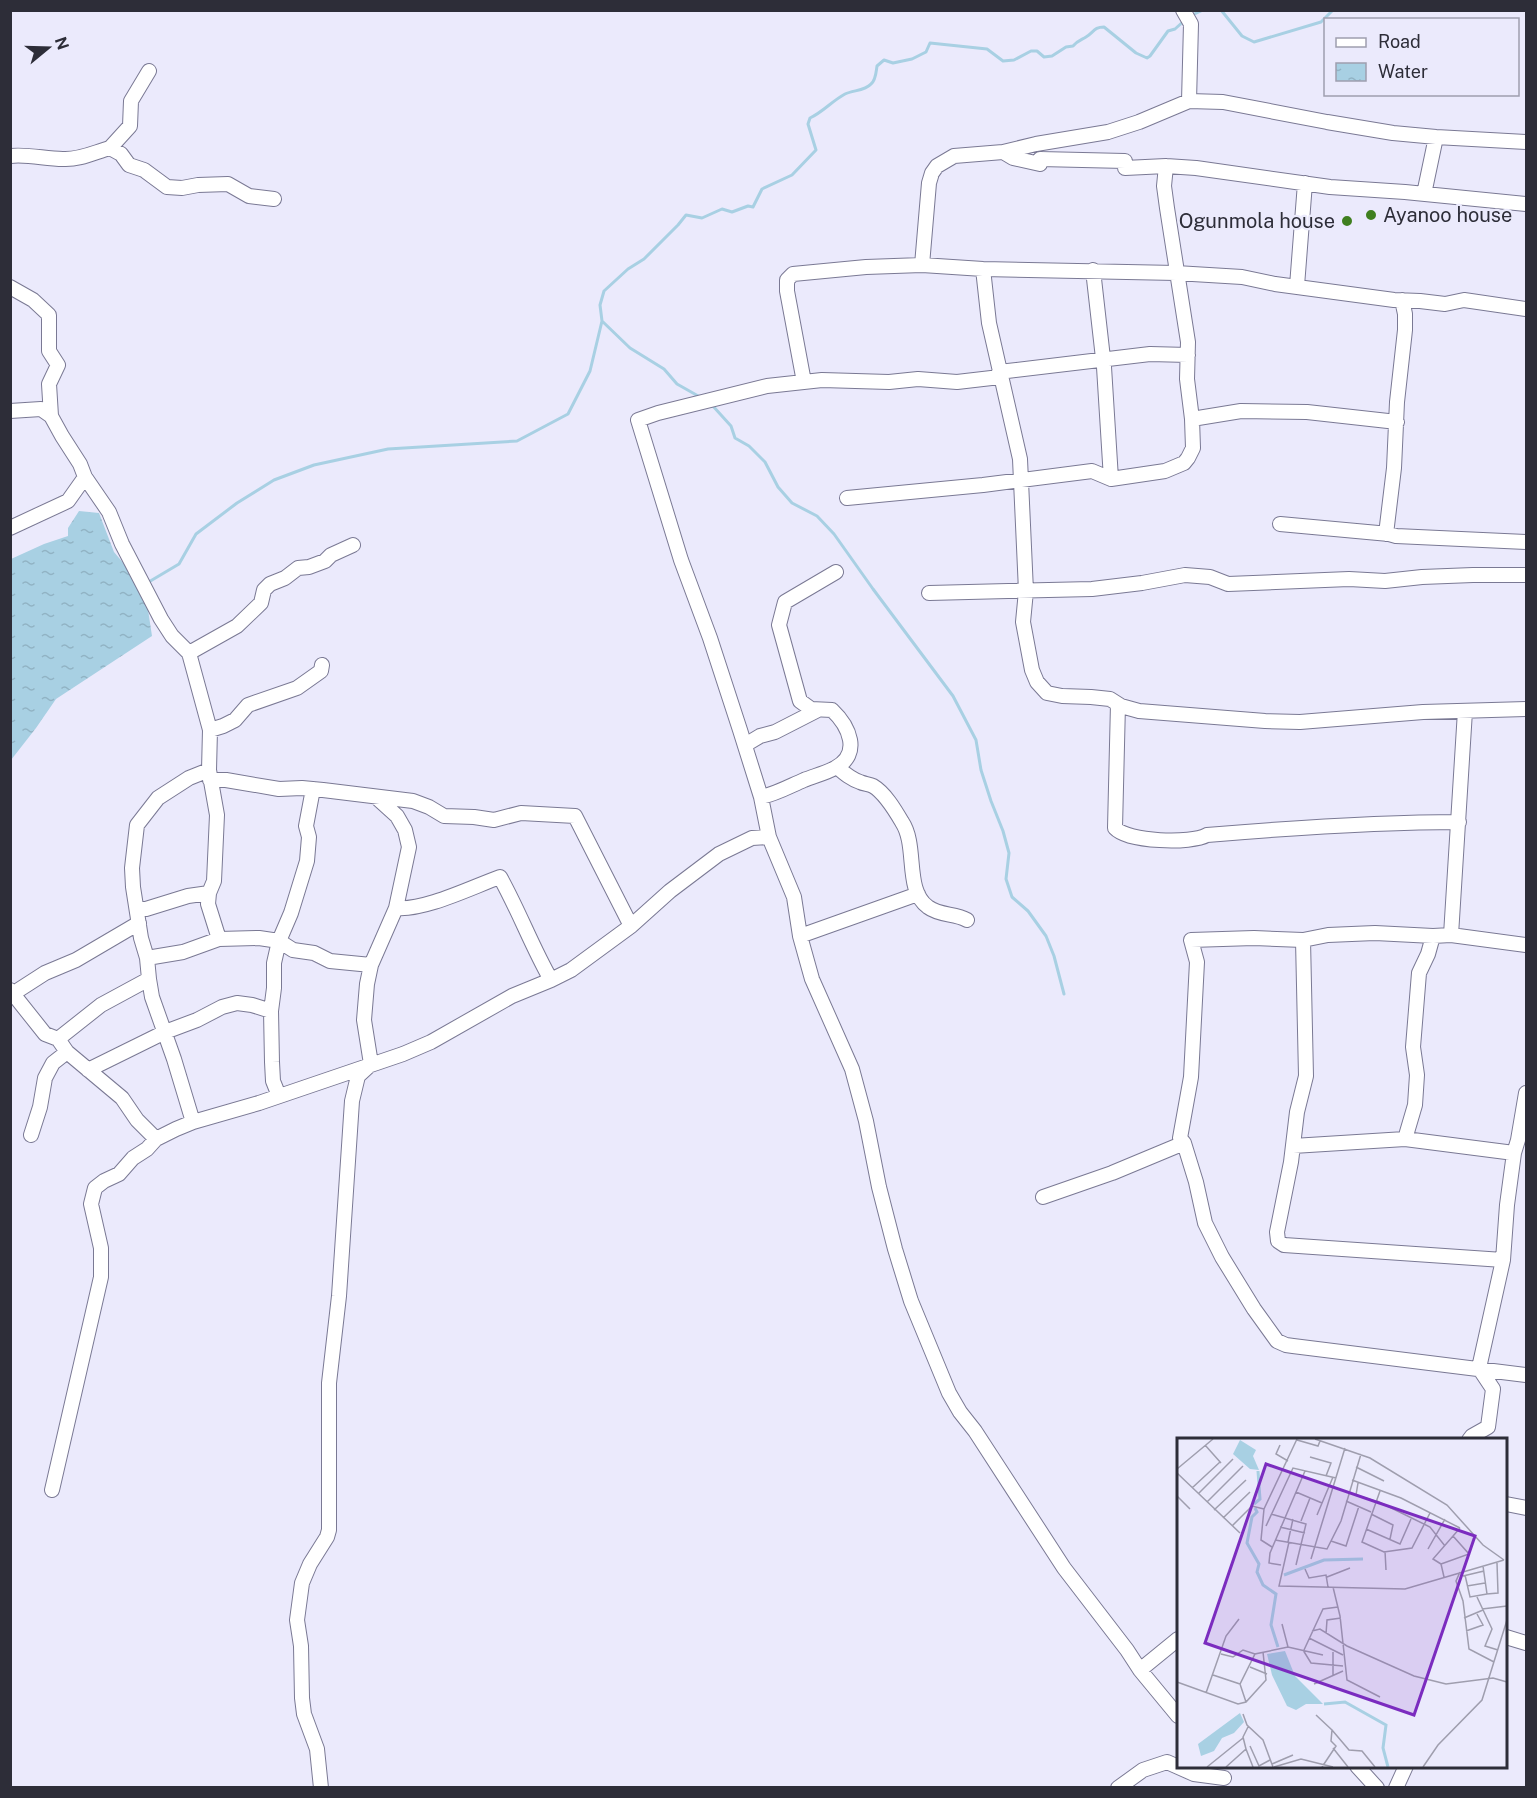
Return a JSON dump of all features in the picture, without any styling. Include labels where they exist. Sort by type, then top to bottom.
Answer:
[{"type":"street","points":[[1186,16],[1189,101]]},
{"type":"street","points":[[10,156],[26,154],[65,160],[81,158],[110,148],[130,126],[131,101],[148,71]]},
{"type":"street","points":[[922,265],[929,183],[937,166],[954,156],[1003,152],[1108,132],[1189,101],[1223,102],[1327,122],[1436,137],[1527,142]]},
{"type":"street","points":[[1424,194],[1436,137]]},
{"type":"street","points":[[110,148],[121,154],[129,165],[144,170],[167,187],[228,184],[249,196],[274,199]]},
{"type":"street","points":[[1003,152],[1013,159],[1040,164],[1040,159],[1125,161],[1125,168],[1166,166],[1196,168],[1305,183],[1527,204]]},
{"type":"street","points":[[848,498],[1021,481],[1092,471],[1111,478],[1165,471],[1184,463],[1192,448],[1192,419],[1187,379],[1188,342],[1166,197],[1166,166]]},
{"type":"street","points":[[1297,286],[1305,183]]},
{"type":"street","points":[[804,382],[787,291],[787,280],[793,274],[866,267],[922,265],[983,269],[1176,273],[1242,277],[1275,284],[1402,300],[1444,304],[1464,300],[1527,309]]},
{"type":"street","points":[[983,269],[988,323],[1017,447],[1021,481],[1026,591],[1023,622],[1032,670],[1040,687],[1052,695],[1110,699],[1139,711],[1265,721],[1300,722],[1423,712],[1527,709]]},
{"type":"street","points":[[1093,270],[1103,359],[1111,478]]},
{"type":"street","points":[[10,287],[33,300],[49,315],[49,351],[58,365],[49,384],[51,416],[80,464],[85,477],[109,512],[122,544],[172,636],[189,653],[210,730],[210,775],[217,815],[214,881],[208,904],[219,939]]},
{"type":"street","points":[[1386,534],[1394,468],[1405,330],[1402,300]]},
{"type":"street","points":[[1177,1714],[1140,1670],[1128,1650],[1064,1568],[949,1393],[911,1301],[895,1249],[852,1069],[812,979],[800,936],[794,897],[769,837],[745,745],[710,638],[681,560],[638,420],[767,386],[832,380],[889,382],[918,379],[957,382],[1103,359],[1150,354],[1188,355]]},
{"type":"street","points":[[10,411],[40,409],[51,416]]},
{"type":"street","points":[[1192,419],[1241,411],[1307,412],[1397,422]]},
{"type":"street","points":[[10,528],[68,501],[85,477]]},
{"type":"street","points":[[1280,524],[1386,534],[1527,542]]},
{"type":"street","points":[[189,653],[237,626],[261,603],[264,590],[270,585],[285,578],[298,568],[325,561],[331,555],[353,545]]},
{"type":"street","points":[[760,797],[837,767],[850,754],[850,743],[843,721],[832,710],[811,709],[800,701],[779,625],[785,602],[836,572]]},
{"type":"street","points":[[929,593],[1108,588],[1185,575],[1210,577],[1228,584],[1527,575]]},
{"type":"street","points":[[210,730],[235,720],[248,705],[297,688],[321,671],[322,664]]},
{"type":"street","points":[[1118,704],[1115,828],[1120,834],[1165,842],[1202,838],[1207,835],[1261,831],[1459,822]]},
{"type":"street","points":[[745,745],[818,710]]},
{"type":"street","points":[[1451,935],[1465,711]]},
{"type":"street","points":[[837,767],[848,777],[873,786],[882,794],[904,824],[911,846],[913,880],[925,906],[931,910],[960,916],[967,920]]},
{"type":"street","points":[[193,1122],[152,997],[133,887],[132,868],[137,825],[158,798],[189,778],[210,775],[279,789],[313,789],[413,801],[444,816],[494,820],[521,813],[575,816],[631,926]]},
{"type":"street","points":[[279,1096],[273,1081],[271,1011],[274,963],[279,941],[291,913],[306,861],[309,837],[306,826],[313,789]]},
{"type":"street","points":[[371,1065],[364,1020],[367,984],[371,965],[396,908],[409,847],[405,830],[397,816],[376,797]]},
{"type":"street","points":[[52,1490],[101,1277],[101,1248],[91,1204],[95,1188],[119,1174],[156,1139],[193,1122],[403,1054],[431,1042],[512,996],[571,970],[631,926],[670,891],[719,854],[752,838],[769,837]]},
{"type":"street","points":[[396,908],[407,909],[436,901],[500,877],[551,980]]},
{"type":"street","points":[[156,1139],[136,1120],[122,1098],[67,1052],[58,1039],[45,1034],[12,991],[45,973],[76,960],[146,909],[188,896],[209,894]]},
{"type":"street","points":[[800,936],[918,894]]},
{"type":"street","points":[[1527,945],[1451,935],[1375,933],[1328,935],[1303,940],[1254,938],[1191,940],[1197,962],[1191,1087],[1180,1138],[1184,1143],[1196,1182],[1205,1223],[1222,1257],[1277,1341],[1293,1346],[1527,1375]]},
{"type":"street","points":[[1405,1139],[1415,1105],[1417,1076],[1413,1047],[1419,973],[1428,954],[1432,936]]},
{"type":"street","points":[[147,958],[183,952],[219,939],[259,938],[279,941],[293,950],[314,953],[330,961],[371,965]]},
{"type":"street","points":[[1303,940],[1306,1076],[1297,1112],[1291,1162],[1277,1232],[1278,1241],[1281,1244],[1503,1260]]},
{"type":"street","points":[[58,1039],[101,1005],[148,980]]},
{"type":"street","points":[[88,1070],[222,1007],[237,1003],[271,1011]]},
{"type":"street","points":[[31,1135],[40,1107],[45,1078],[53,1063],[67,1052]]},
{"type":"street","points":[[321,1788],[317,1749],[303,1706],[301,1646],[297,1620],[302,1583],[329,1530],[329,1383],[339,1296],[352,1101],[358,1076],[371,1065]]},
{"type":"street","points":[[1479,1368],[1503,1260],[1514,1153],[1527,1093]]},
{"type":"street","points":[[1293,1146],[1405,1139],[1514,1153]]},
{"type":"street","points":[[1043,1197],[1112,1173],[1184,1143]]},
{"type":"street","points":[[1470,1438],[1488,1427],[1493,1389],[1479,1368]]},
{"type":"street","points":[[1507,1504],[1527,1508]]},
{"type":"street","points":[[1507,1637],[1527,1643]]},
{"type":"street","points":[[1140,1670],[1177,1640]]},
{"type":"street","points":[[1118,1788],[1143,1770],[1167,1762],[1196,1781],[1224,1777]]},
{"type":"street","points":[[1358,1768],[1377,1788]]},
{"type":"street","points":[[1396,1788],[1406,1768]]},
{"type":"water","points":[[79,511],[99,513],[114,552],[131,572],[147,603],[152,636],[56,699],[11,760],[11,559],[68,536],[68,528]]},
{"type":"waterway","points":[[1190,16],[1203,10]]},
{"type":"waterway","points":[[1221,10],[1242,36],[1254,42],[1321,22],[1324,19]]},
{"type":"waterway","points":[[1325,18],[1333,10]]},
{"type":"waterway","points":[[147,583],[179,564],[196,534],[237,503],[274,480],[314,465],[388,449],[517,441],[568,414],[590,371],[602,321],[600,305],[604,291],[628,269],[644,259],[686,215],[702,218],[722,209],[732,212],[748,206],[753,207],[762,189],[792,175],[816,150],[808,124],[810,118],[845,94],[868,86],[876,76],[877,66],[884,60],[893,63],[912,59],[926,52],[930,43],[987,49],[1003,61],[1014,60],[1031,51],[1037,51],[1044,57],[1052,56],[1066,47],[1073,46],[1101,27],[1136,53],[1147,58],[1168,31],[1175,29],[1185,20]]},
{"type":"waterway","points":[[602,321],[630,348],[664,369],[677,384],[700,397]]},
{"type":"waterway","points":[[712,405],[731,426],[735,438],[749,446],[765,462],[778,487],[792,503],[817,516],[834,534],[953,696],[976,740],[981,770],[1003,831],[1009,853],[1006,879],[1012,897],[1028,911],[1046,936],[1064,994]]},
{"type":"place","name":"Ayanoo house","points":[[1371,215]]},
{"type":"place","name":"Ogunmola house","points":[[1347,221]]}]
